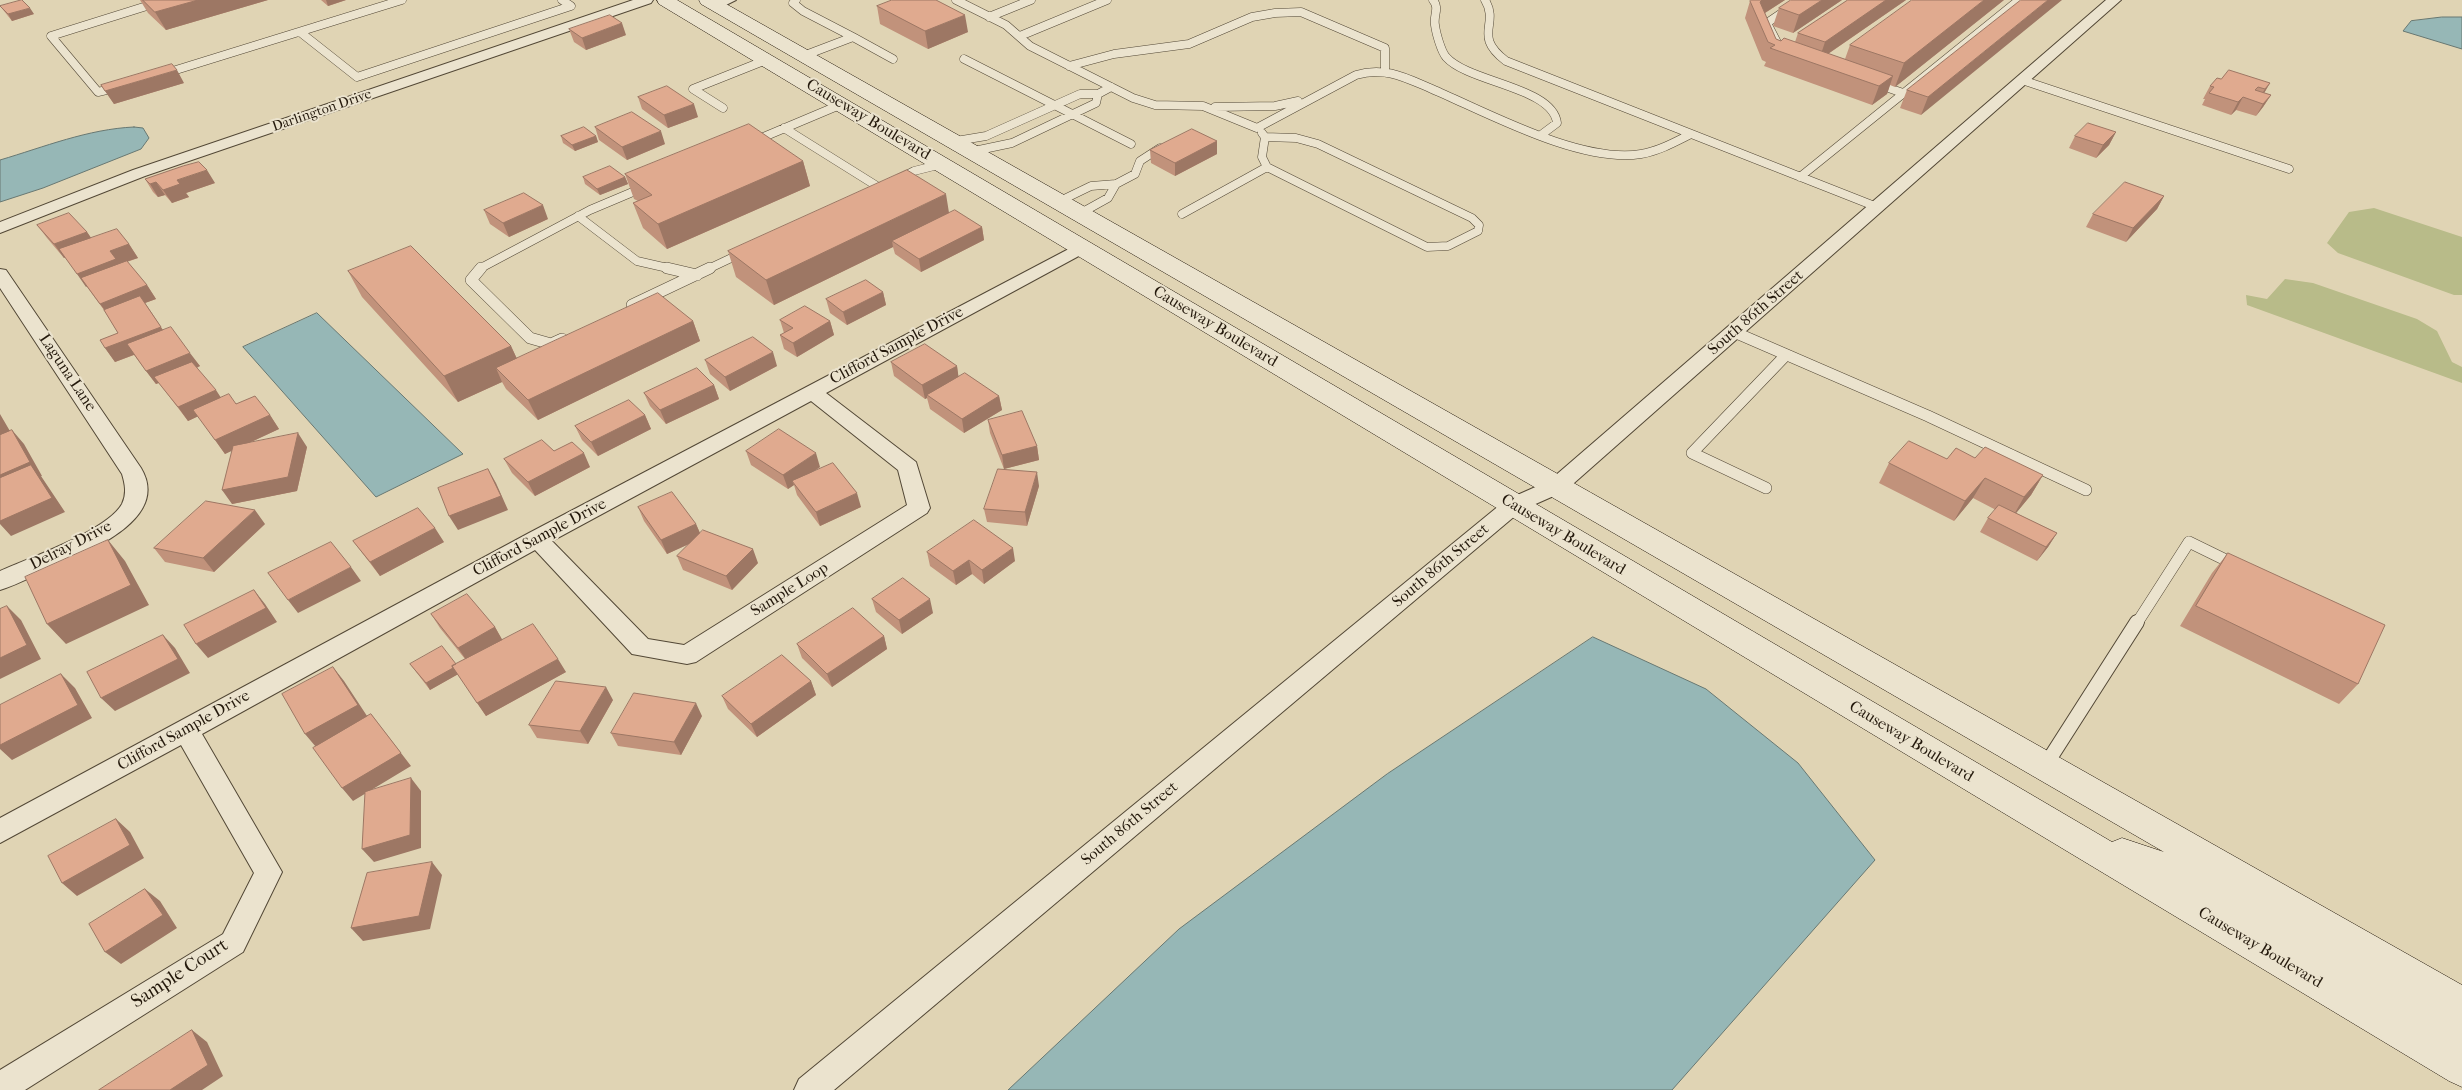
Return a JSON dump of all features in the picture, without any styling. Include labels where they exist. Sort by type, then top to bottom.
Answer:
[{"type":"main road","name":"Causeway Boulevard","points":[[665,0],[2462,1068]]},
{"type":"main road","points":[[682,0],[764,44],[803,56]]},
{"type":"main road","name":"Causeway Boulevard","points":[[717,2],[803,56],[965,146],[2462,1005]]},
{"type":"main road","points":[[792,75],[820,82],[844,93],[932,144],[946,148],[965,146]]},
{"type":"main road","points":[[942,164],[958,164],[972,168],[1103,244],[1139,260],[1166,262]]},
{"type":"main road","points":[[2068,835],[2177,874],[2238,906],[2462,1034]]},
{"type":"street","name":"Darlington Drive","points":[[0,228],[139,173],[646,0]]},
{"type":"street","name":"South 86th Street","points":[[810,1090],[1514,506],[1557,486],[2114,0]]},
{"type":"street","name":"Clifford Sample Drive","points":[[0,831],[1082,248]]},
{"type":"street","name":"Laguna Lane","points":[[0,274],[133,473]]},
{"type":"street","name":"Sample Loop","points":[[537,540],[641,647],[687,654],[919,508],[908,466],[812,392]]},
{"type":"street","name":"Delray Drive","points":[[0,581],[81,544],[119,522],[130,511],[136,498],[138,485],[133,473]]},
{"type":"street","name":"Sample Court","points":[[0,1088],[233,943],[268,872],[186,730]]},
{"type":"lane","points":[[123,86],[98,92],[51,36],[166,0]]},
{"type":"lane","points":[[151,78],[402,0]]},
{"type":"lane","points":[[300,32],[357,78],[571,6],[562,0]]},
{"type":"lane","points":[[796,0],[793,3],[803,11],[893,59]]},
{"type":"lane","points":[[956,0],[1020,36],[1030,46],[1111,88],[1155,105],[1275,106],[1296,102],[1323,93]]},
{"type":"lane","points":[[989,17],[1031,0]]},
{"type":"lane","points":[[1020,36],[1107,0]]},
{"type":"lane","points":[[1433,0],[1437,10],[1434,23],[1446,57],[1463,68],[1545,102],[1556,113],[1557,123],[1541,136]]},
{"type":"lane","points":[[1485,0],[1491,10],[1487,26],[1487,40],[1494,51],[1506,61],[1877,207]]},
{"type":"lane","points":[[1790,53],[1781,50],[1767,23],[1801,0]]},
{"type":"lane","points":[[1800,176],[2019,0]]},
{"type":"lane","points":[[1069,66],[1114,54],[1189,44],[1252,17],[1301,12],[1385,48],[1385,71]]},
{"type":"lane","points":[[803,56],[853,37]]},
{"type":"lane","points":[[964,59],[1131,144]]},
{"type":"lane","points":[[723,108],[693,89],[766,60]]},
{"type":"lane","points":[[1257,128],[1356,75],[1372,70],[1400,75],[1541,136],[1585,152],[1619,155],[1656,152],[1673,145],[1690,134]]},
{"type":"lane","points":[[2022,80],[2289,169]]},
{"type":"lane","points":[[1868,81],[1904,93]]},
{"type":"lane","points":[[965,146],[1080,94],[1098,94],[1111,88]]},
{"type":"lane","points":[[965,146],[1012,143],[1096,103],[1098,94]]},
{"type":"lane","points":[[749,143],[842,104]]},
{"type":"lane","points":[[1203,106],[1257,128],[1265,138],[1262,157],[1267,167],[1427,247],[1442,249],[1449,247],[1478,231],[1479,225],[1472,218],[1318,144],[1296,138],[1265,138]]},
{"type":"lane","points":[[784,128],[875,190],[914,172],[942,164]]},
{"type":"lane","points":[[1060,201],[1091,186],[1116,184],[1135,174],[1136,164],[1141,158],[1160,148]]},
{"type":"lane","points":[[1182,214],[1267,167]]},
{"type":"lane","points":[[568,336],[551,344],[530,338],[471,280],[480,269],[578,216],[652,184]]},
{"type":"lane","points":[[1081,213],[1111,197],[1116,191],[1116,184]]},
{"type":"lane","points":[[578,216],[637,261],[697,275]]},
{"type":"lane","points":[[620,312],[749,250]]},
{"type":"lane","points":[[1734,332],[1928,416],[2086,490]]},
{"type":"lane","points":[[1766,488],[1692,453],[1786,354]]},
{"type":"lane","points":[[2045,766],[2189,542],[2251,572]]},
{"type":"green space","points":[[2374,208],[2462,237],[2462,295],[2454,295],[2338,253],[2327,243],[2349,212]]},
{"type":"green space","points":[[2285,279],[2313,283],[2417,319],[2437,331],[2452,362],[2462,367],[2462,383],[2247,305],[2246,295],[2267,299]]},
{"type":"water","points":[[2442,17],[2462,17],[2462,49],[2403,31],[2411,21]]},
{"type":"water","points":[[117,128],[143,128],[149,138],[141,149],[43,188],[0,202],[0,160],[83,135]]},
{"type":"water","points":[[317,313],[463,454],[376,497],[243,347]]},
{"type":"water","points":[[1593,637],[1706,689],[1798,763],[1875,860],[1672,1090],[1008,1090],[1179,929],[1387,774]]},
{"type":"building","points":[[22,0],[30,8],[8,14],[0,6]]},
{"type":"building","points":[[143,0],[198,0],[155,12]]},
{"type":"building","points":[[892,0],[936,0],[965,15],[925,31],[877,6]]},
{"type":"building","points":[[1751,0],[1762,0],[1760,2],[1776,39],[1781,41],[1784,38],[1893,76],[1879,86],[1770,48],[1775,45],[1768,42]]},
{"type":"building","points":[[1791,0],[1822,0],[1799,15],[1779,8]]},
{"type":"building","points":[[1848,0],[1886,0],[1825,42],[1798,33]]},
{"type":"building","points":[[1912,0],[1984,0],[1904,63],[1850,45]]},
{"type":"building","points":[[2021,0],[2048,0],[1928,97],[1907,90]]},
{"type":"building","points":[[610,15],[622,23],[582,38],[569,29]]},
{"type":"building","points":[[172,64],[177,70],[105,91],[101,85]]},
{"type":"building","points":[[2229,70],[2270,83],[2265,89],[2258,87],[2255,90],[2271,95],[2263,104],[2243,97],[2238,102],[2209,93],[2214,87],[2210,86],[2217,78],[2221,79]]},
{"type":"building","points":[[667,86],[694,104],[664,115],[638,97]]},
{"type":"building","points":[[632,112],[661,131],[622,147],[595,127]]},
{"type":"building","points":[[2088,123],[2116,132],[2103,145],[2075,136]]},
{"type":"building","points":[[749,124],[803,161],[658,224],[633,203],[652,195],[625,174]]},
{"type":"building","points":[[584,127],[596,136],[572,145],[561,136]]},
{"type":"building","points":[[1192,129],[1217,141],[1175,163],[1150,150]]},
{"type":"building","points":[[199,162],[207,170],[177,180],[180,184],[163,190],[156,182],[150,184],[145,179],[183,166]]},
{"type":"building","points":[[610,166],[625,177],[597,189],[583,177]]},
{"type":"building","points":[[907,170],[946,194],[766,280],[728,251]]},
{"type":"building","points":[[2125,182],[2164,196],[2133,228],[2093,214]]},
{"type":"building","points":[[524,193],[543,205],[503,223],[484,210]]},
{"type":"building","points":[[955,210],[982,227],[919,259],[892,241]]},
{"type":"building","points":[[69,213],[87,232],[54,244],[37,225]]},
{"type":"building","points":[[117,229],[129,244],[110,251],[116,259],[77,274],[59,249]]},
{"type":"building","points":[[411,246],[511,346],[444,376],[348,271]]},
{"type":"building","points":[[127,261],[147,285],[100,304],[81,278]]},
{"type":"building","points":[[866,280],[883,292],[843,312],[826,299]]},
{"type":"building","points":[[658,293],[693,321],[528,400],[496,368]]},
{"type":"building","points":[[140,296],[161,327],[105,348],[100,340],[118,333],[104,310]]},
{"type":"building","points":[[805,306],[830,321],[793,343],[780,335],[793,328],[780,320]]},
{"type":"building","points":[[171,327],[190,353],[146,371],[127,344]]},
{"type":"building","points":[[753,337],[773,352],[725,377],[705,360]]},
{"type":"building","points":[[925,344],[957,366],[922,385],[891,362]]},
{"type":"building","points":[[192,362],[216,390],[178,407],[154,377]]},
{"type":"building","points":[[697,368],[714,385],[660,410],[644,393]]},
{"type":"building","points":[[965,373],[999,396],[962,419],[927,395]]},
{"type":"building","points":[[229,394],[236,404],[255,396],[270,415],[215,440],[193,410]]},
{"type":"building","points":[[629,400],[645,415],[591,442],[575,426]]},
{"type":"building","points":[[1022,411],[1037,446],[1002,455],[988,420]]},
{"type":"building","points":[[779,429],[816,453],[783,475],[746,451]]},
{"type":"building","points":[[12,430],[30,462],[0,475],[0,435]]},
{"type":"building","points":[[298,433],[288,477],[222,490],[233,446]]},
{"type":"building","points":[[542,440],[554,451],[572,442],[584,453],[528,482],[504,459]]},
{"type":"building","points":[[1909,441],[1947,459],[1956,448],[1975,458],[1985,447],[2043,475],[2024,497],[1985,478],[1965,501],[1889,463]]},
{"type":"building","points":[[833,463],[857,493],[816,512],[792,481]]},
{"type":"building","points":[[31,465],[52,498],[0,521],[0,478]]},
{"type":"building","points":[[488,469],[501,496],[449,516],[438,488]]},
{"type":"building","points":[[998,469],[1037,472],[1025,512],[984,509]]},
{"type":"building","points":[[672,492],[696,524],[661,540],[638,507]]},
{"type":"building","points":[[206,501],[255,510],[203,558],[154,548]]},
{"type":"building","points":[[1999,505],[2057,533],[2046,547],[1988,518]]},
{"type":"building","points":[[418,508],[435,528],[370,562],[353,541]]},
{"type":"building","points":[[974,520],[1013,548],[982,570],[969,560],[953,571],[927,552]]},
{"type":"building","points":[[703,530],[753,549],[726,576],[677,556]]},
{"type":"building","points":[[108,540],[131,585],[47,624],[25,577]]},
{"type":"building","points":[[331,542],[351,567],[288,600],[268,573]]},
{"type":"building","points":[[2228,553],[2385,625],[2358,684],[2196,606]]},
{"type":"building","points":[[903,578],[930,599],[899,620],[872,599]]},
{"type":"building","points":[[254,590],[266,608],[196,644],[184,625]]},
{"type":"building","points":[[467,594],[495,627],[458,648],[431,614]]},
{"type":"building","points":[[7,606],[27,645],[0,658],[0,609]]},
{"type":"building","points":[[853,608],[884,636],[827,674],[797,644]]},
{"type":"building","points":[[533,624],[558,659],[477,703],[452,666]]},
{"type":"building","points":[[163,635],[178,659],[101,698],[87,672]]},
{"type":"building","points":[[442,646],[456,664],[452,666],[453,668],[426,683],[410,664]]},
{"type":"building","points":[[782,655],[811,681],[751,724],[722,696]]},
{"type":"building","points":[[333,667],[358,705],[305,734],[282,694]]},
{"type":"building","points":[[61,674],[78,705],[0,745],[0,705]]},
{"type":"building","points":[[556,681],[606,687],[580,731],[529,725]]},
{"type":"building","points":[[634,693],[696,703],[674,742],[611,733]]},
{"type":"building","points":[[371,714],[401,753],[342,788],[313,748]]},
{"type":"building","points":[[411,778],[410,835],[362,849],[365,792]]},
{"type":"building","points":[[116,819],[130,845],[62,883],[48,856]]},
{"type":"building","points":[[432,862],[419,916],[351,928],[367,873]]},
{"type":"building","points":[[145,889],[163,915],[105,952],[89,924]]},
{"type":"building","points":[[192,1030],[208,1065],[170,1090],[99,1090]]}]
